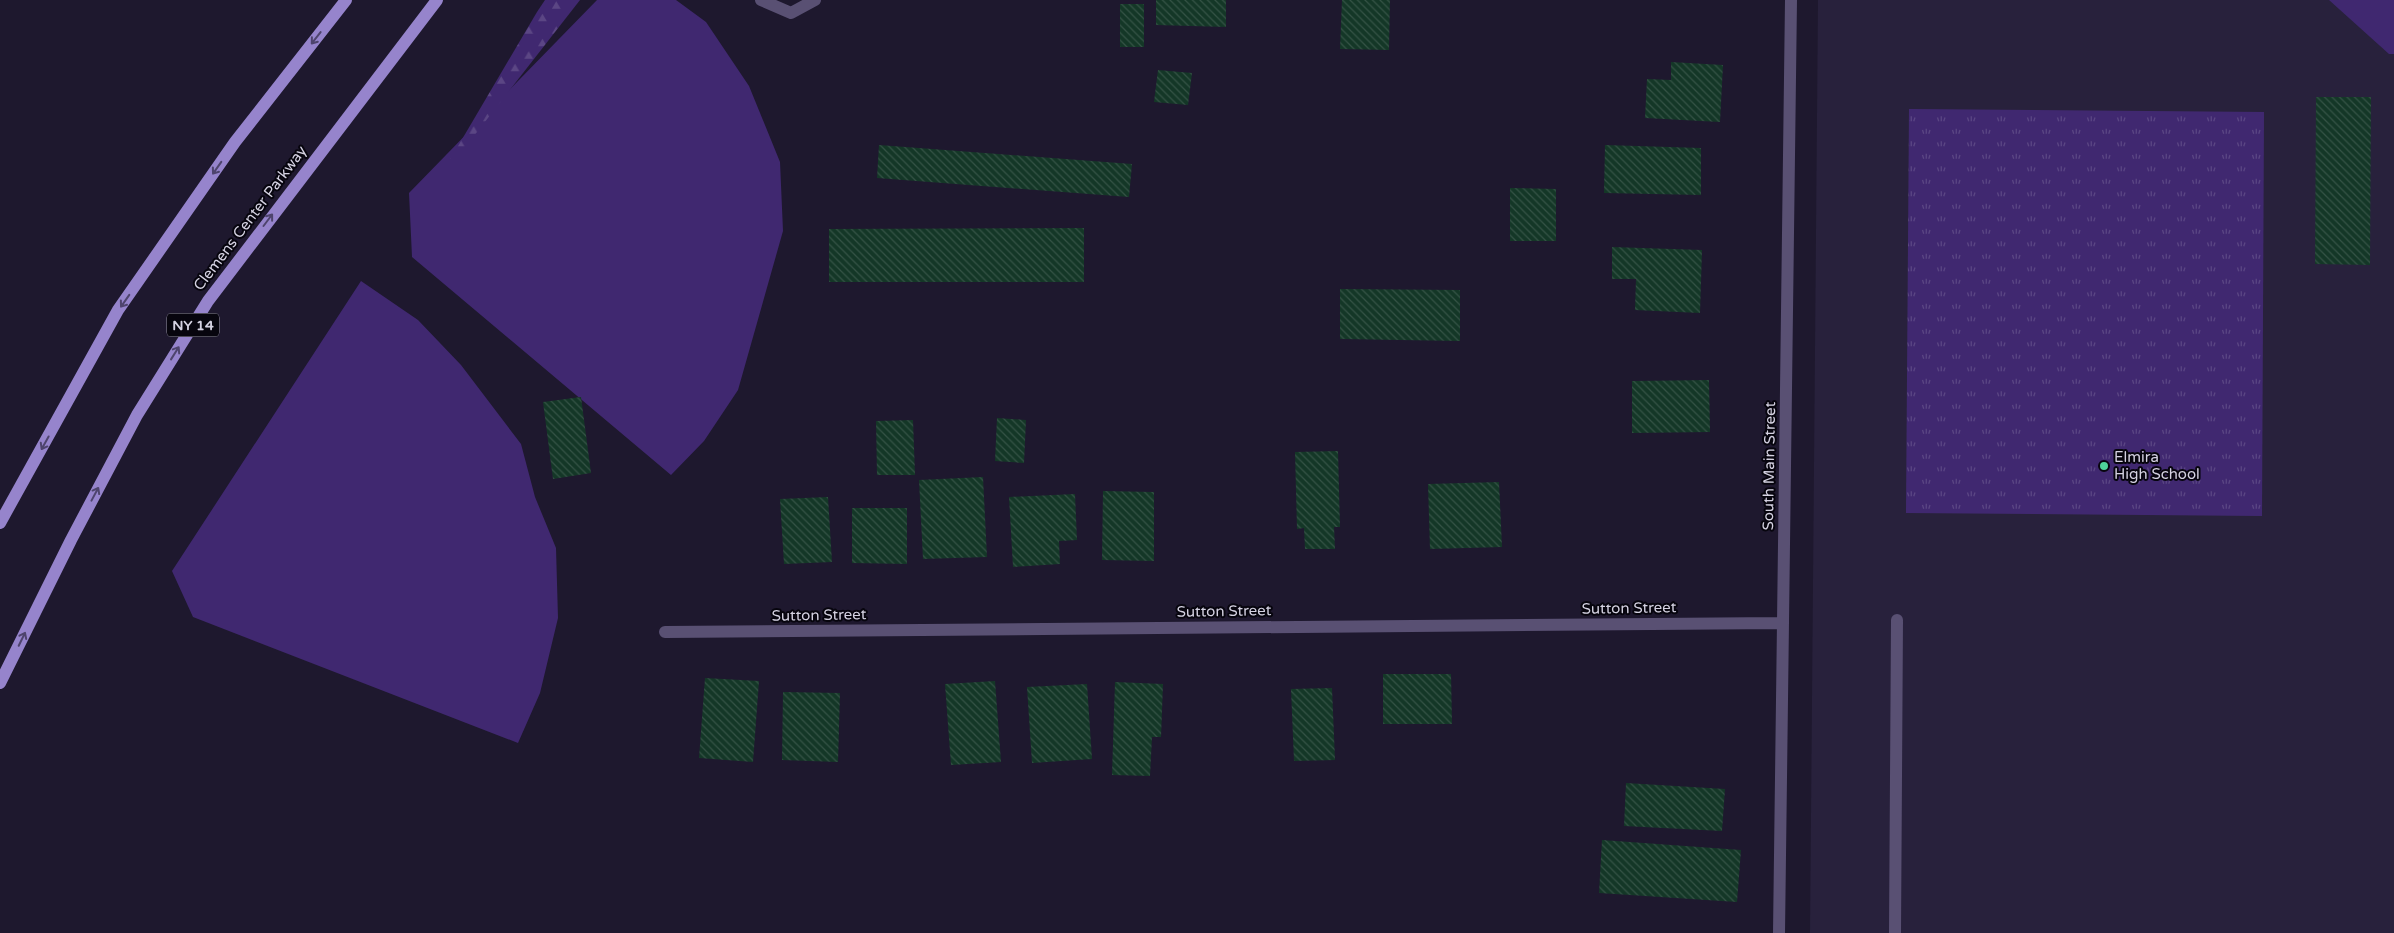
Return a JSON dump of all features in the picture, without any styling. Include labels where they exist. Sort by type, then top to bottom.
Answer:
[{"type":"main road","points":[[0,523],[118,310],[235,142],[346,0]]},
{"type":"main road","name":"Clemens Center Parkway","points":[[0,683],[70,540],[132,424],[208,301],[437,0]]},
{"type":"street","points":[[761,0],[791,13],[815,0]]},
{"type":"street","name":"South Main Street","points":[[1779,933],[1791,0]]},
{"type":"street","points":[[1895,933],[1897,620]]},
{"type":"street","name":"Sutton Street","points":[[665,632],[1783,623]]},
{"type":"shaded area","name":"Elmira High School","points":[[1818,0],[2394,0],[2394,933],[1810,933]]},
{"type":"green space","points":[[545,0],[580,0],[434,187],[537,12]]},
{"type":"green space","points":[[597,0],[676,0],[706,22],[749,86],[780,162],[783,231],[738,390],[704,441],[671,475],[412,257],[409,193]]},
{"type":"green space","points":[[2329,0],[2394,0],[2394,54],[2389,54]]},
{"type":"green space","points":[[1909,109],[2264,112],[2262,516],[1906,513]]},
{"type":"green space","points":[[361,281],[418,320],[461,365],[521,444],[535,497],[556,548],[558,618],[540,693],[518,743],[193,617],[172,571]]},
{"type":"building","points":[[1156,0],[1226,0],[1226,27],[1156,25]]},
{"type":"building","points":[[1342,0],[1390,0],[1389,50],[1340,49]]},
{"type":"building","points":[[1120,4],[1144,4],[1144,47],[1120,47]]},
{"type":"building","points":[[1671,62],[1723,65],[1720,122],[1645,118],[1647,79],[1671,80]]},
{"type":"building","points":[[1158,70],[1192,73],[1188,105],[1154,102]]},
{"type":"building","points":[[2316,97],[2371,97],[2370,265],[2315,264]]},
{"type":"building","points":[[879,145],[1132,164],[1129,197],[877,178]]},
{"type":"building","points":[[1605,145],[1701,148],[1701,195],[1604,193]]},
{"type":"building","points":[[1510,188],[1556,189],[1556,241],[1510,241]]},
{"type":"building","points":[[1084,228],[1084,282],[829,282],[829,229]]},
{"type":"building","points":[[1612,247],[1702,250],[1700,313],[1635,310],[1636,279],[1612,279]]},
{"type":"building","points":[[1340,289],[1460,290],[1460,341],[1340,339]]},
{"type":"building","points":[[1709,380],[1710,432],[1632,433],[1632,381]]},
{"type":"building","points":[[581,397],[591,473],[553,479],[543,402]]},
{"type":"building","points":[[997,418],[1026,420],[1024,463],[995,461]]},
{"type":"building","points":[[913,420],[915,475],[877,475],[876,421]]},
{"type":"building","points":[[1338,451],[1340,527],[1334,527],[1335,549],[1305,549],[1304,528],[1297,529],[1295,452]]},
{"type":"building","points":[[983,477],[987,557],[923,559],[919,480]]},
{"type":"building","points":[[1499,482],[1502,547],[1430,549],[1428,484]]},
{"type":"building","points":[[1103,491],[1154,492],[1154,561],[1102,560]]},
{"type":"building","points":[[1075,494],[1077,540],[1059,541],[1060,564],[1013,567],[1009,497]]},
{"type":"building","points":[[828,497],[832,562],[784,564],[780,499]]},
{"type":"building","points":[[852,508],[907,508],[907,564],[852,563]]},
{"type":"building","points":[[1383,674],[1451,674],[1452,724],[1383,724]]},
{"type":"building","points":[[705,678],[759,681],[753,762],[699,758]]},
{"type":"building","points":[[995,681],[1001,762],[951,765],[945,684]]},
{"type":"building","points":[[1115,682],[1163,684],[1161,737],[1152,737],[1150,776],[1112,775]]},
{"type":"building","points":[[1087,684],[1092,759],[1032,763],[1027,687]]},
{"type":"building","points":[[1332,688],[1335,760],[1294,761],[1291,689]]},
{"type":"building","points":[[783,692],[840,693],[838,762],[782,760]]},
{"type":"building","points":[[1626,783],[1725,789],[1722,831],[1624,826]]},
{"type":"building","points":[[1602,840],[1741,850],[1737,902],[1599,893]]},
{"type":"place","name":"Elmira High School","points":[[2104,466]]}]
